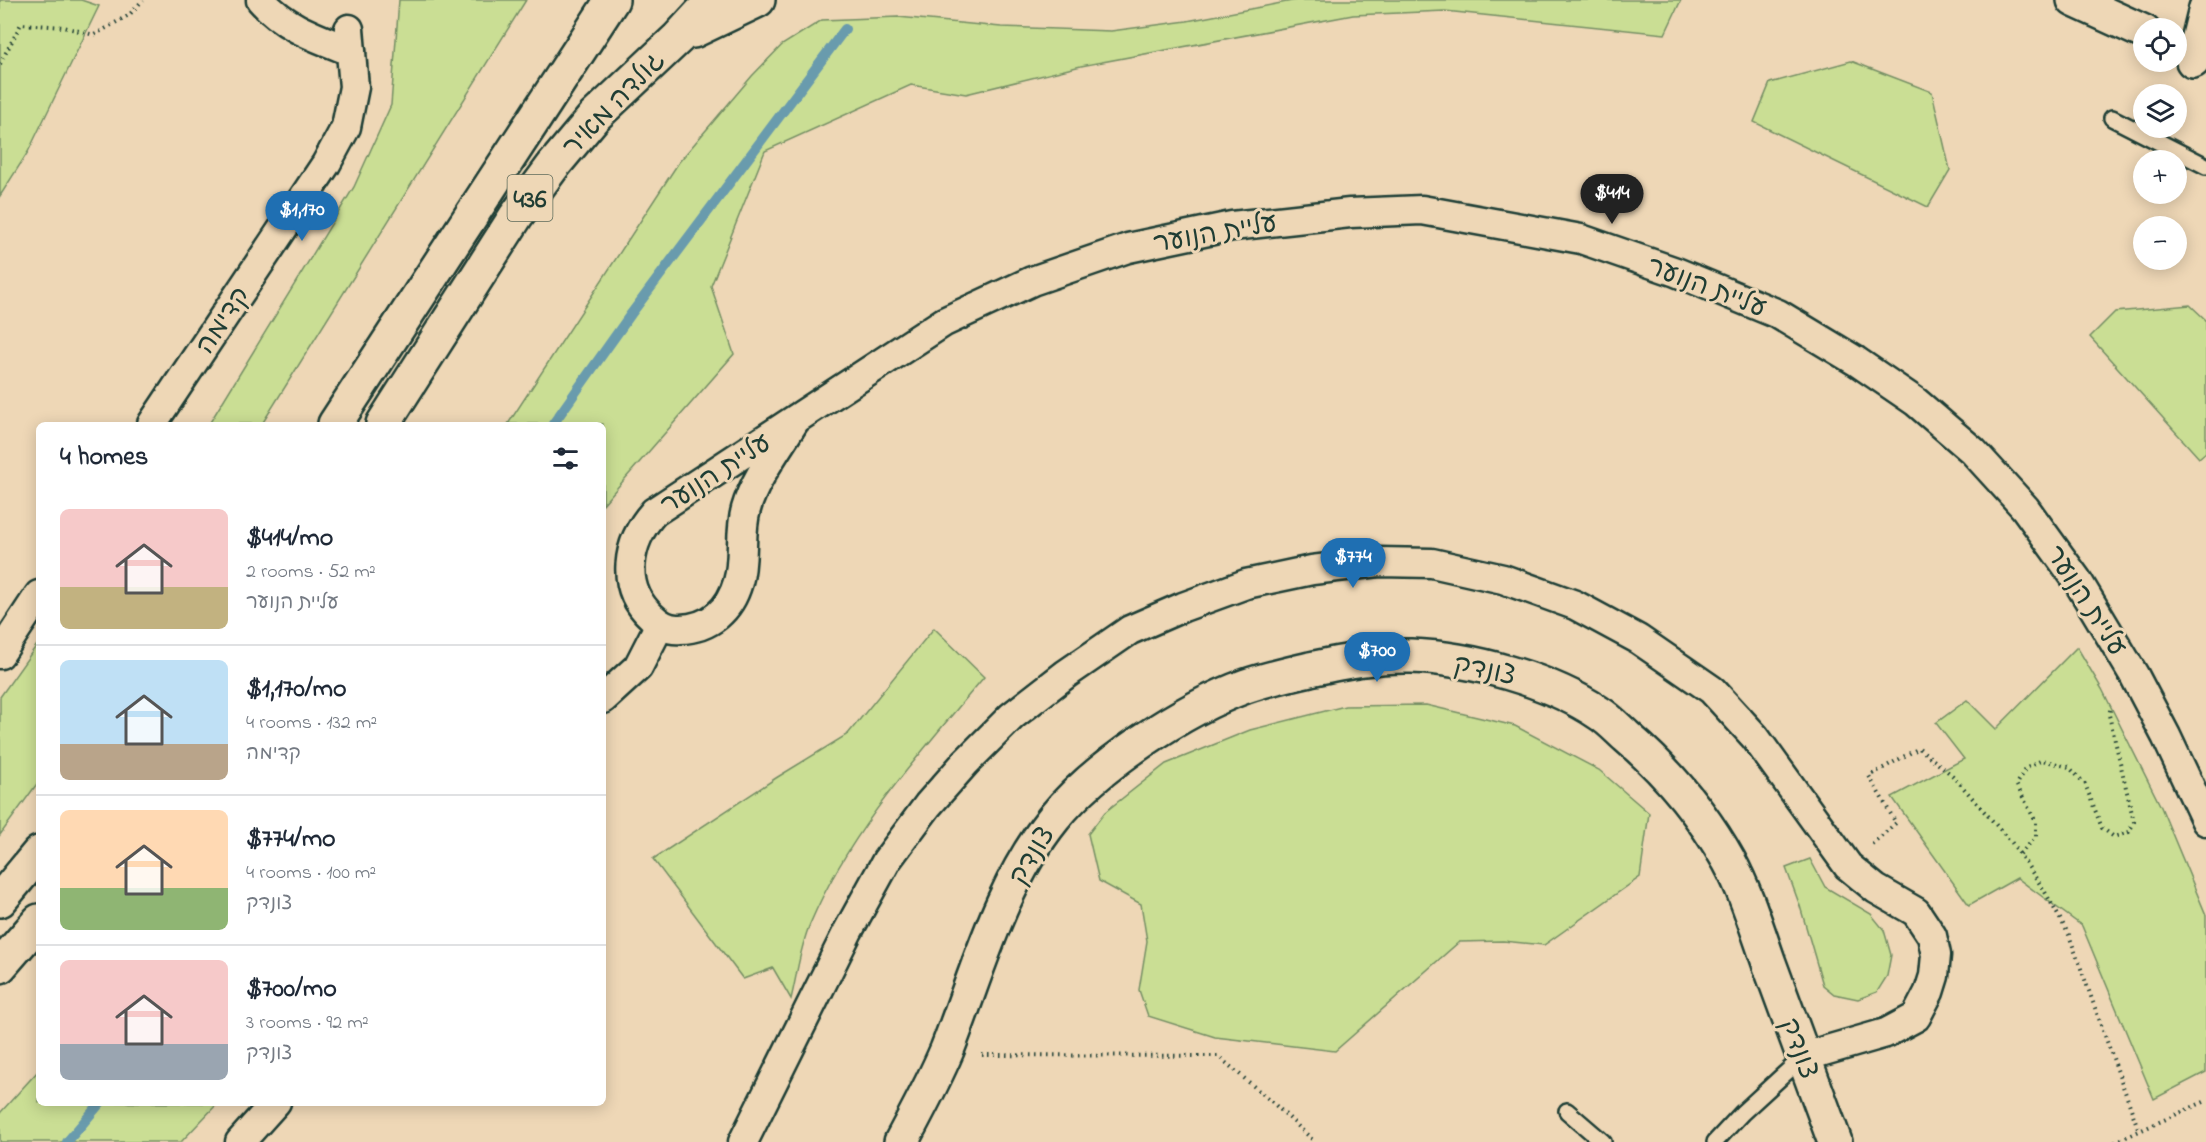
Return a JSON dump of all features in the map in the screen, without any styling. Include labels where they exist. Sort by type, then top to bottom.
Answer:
[{"type":"street","name":"קדימה","points":[[153,422],[326,164],[346,127],[354,87],[350,40],[313,37],[286,23],[261,0]]},
{"type":"street","name":"גולדה מאיר","points":[[336,422],[612,0]]},
{"type":"street","name":"גולדה מאיר","points":[[384,422],[516,216],[553,166],[594,117],[678,38],[713,0]]},
{"type":"street","points":[[678,38],[758,0]]},
{"type":"street","points":[[2074,0],[2133,27]]},
{"type":"street","points":[[2194,0],[2206,8],[2195,58]]},
{"type":"street","name":"עליית הנוער","points":[[794,422],[754,489],[746,510],[739,581],[727,608],[714,620],[696,628],[676,630],[660,624],[646,612],[631,584],[634,545],[642,526],[654,512],[944,322],[1032,281],[1128,248],[1232,226],[1350,213],[1422,210],[1581,239],[1676,272],[1778,314],[1856,361],[1916,402],[1973,451],[2025,508],[2077,579],[2134,675],[2206,821]]},
{"type":"street","points":[[743,1142],[848,931],[887,860],[928,805],[966,762],[1012,716],[1066,674],[1130,630],[1183,607],[1246,584],[1312,570],[1379,562],[1432,563],[1503,579],[1575,605],[1638,639],[1712,690],[1755,737],[1848,866],[1882,893],[1916,912],[1932,936],[1936,955],[1934,976],[1929,992],[1916,1017],[1886,1033],[1803,1057]]},
{"type":"street","points":[[0,654],[36,600]]},
{"type":"street","points":[[606,696],[638,667],[660,624]]},
{"type":"street","name":"צונדק","points":[[901,1142],[945,1055],[1002,904],[1029,851],[1056,815],[1098,773],[1150,736],[1194,711],[1245,687],[1359,659],[1412,656],[1471,664],[1522,676],[1600,713],[1641,749],[1702,816],[1731,864],[1755,923],[1835,1142]]},
{"type":"street","points":[[0,900],[36,857]]},
{"type":"street","points":[[0,966],[36,924]]},
{"type":"street","points":[[240,1142],[272,1106]]},
{"type":"lane","points":[[2112,118],[2206,166]]},
{"type":"lane","points":[[1714,1142],[1803,1057]]},
{"type":"lane","points":[[1567,1111],[1603,1142]]},
{"type":"path","points":[[0,64],[21,24],[64,27],[94,35],[129,15],[144,0]]},
{"type":"path","points":[[2020,854],[2036,837],[2036,822],[2016,784],[2025,769],[2042,760],[2069,767],[2085,784],[2102,828],[2114,837],[2129,832],[2134,822],[2109,715],[2119,687],[2134,675]]},
{"type":"path","points":[[1848,866],[1896,823],[1869,776],[1919,748],[1953,776],[2020,854],[2044,890],[2069,934],[2139,1131]]},
{"type":"path","points":[[945,1055],[1218,1056],[1315,1142]]},
{"type":"path","points":[[2115,1142],[2206,1101]]},
{"type":"green space","points":[[0,0],[81,0],[99,6],[28,152],[0,196]]},
{"type":"green space","points":[[399,0],[526,0],[263,422],[210,422],[354,187],[391,105]]},
{"type":"green space","points":[[1297,0],[1681,0],[1665,34],[1445,11],[1353,15],[1081,66],[966,94],[911,85],[765,151],[711,286],[734,354],[606,501],[606,422],[509,422],[679,162],[752,76],[782,45],[822,20],[898,17],[1001,27],[1111,31],[1187,21]]},
{"type":"green space","points":[[1851,61],[1932,92],[1950,170],[1928,207],[1754,122],[1770,83]]},
{"type":"green space","points":[[2190,305],[2206,320],[2206,452],[2199,458],[2090,337],[2115,312]]},
{"type":"green space","points":[[934,628],[984,677],[888,794],[845,857],[810,924],[801,952],[791,999],[773,968],[743,979],[653,859],[776,778],[848,734]]},
{"type":"green space","points":[[36,646],[36,785],[0,835],[0,697]]},
{"type":"green space","points":[[2077,647],[2102,689],[2161,807],[2206,915],[2206,1072],[2154,1099],[2082,926],[2017,878],[1969,905],[1892,797],[1964,759],[1936,723],[1967,700],[1996,729]]},
{"type":"green space","points":[[1426,705],[1515,726],[1599,770],[1649,813],[1640,877],[1544,945],[1503,941],[1459,942],[1335,1051],[1215,1037],[1148,1016],[1139,990],[1147,941],[1141,904],[1099,881],[1088,834],[1105,812],[1166,764],[1250,730],[1345,706]]},
{"type":"green space","points":[[1810,859],[1825,887],[1871,914],[1884,930],[1891,955],[1887,976],[1877,992],[1858,999],[1834,994],[1823,985],[1800,906],[1786,868]]},
{"type":"green space","points":[[36,1073],[36,1106],[215,1106],[181,1142],[0,1142],[0,1113]]},
{"type":"waterway","points":[[554,422],[631,314],[845,29]]},
{"type":"waterway","points":[[67,1142],[98,1106]]}]
